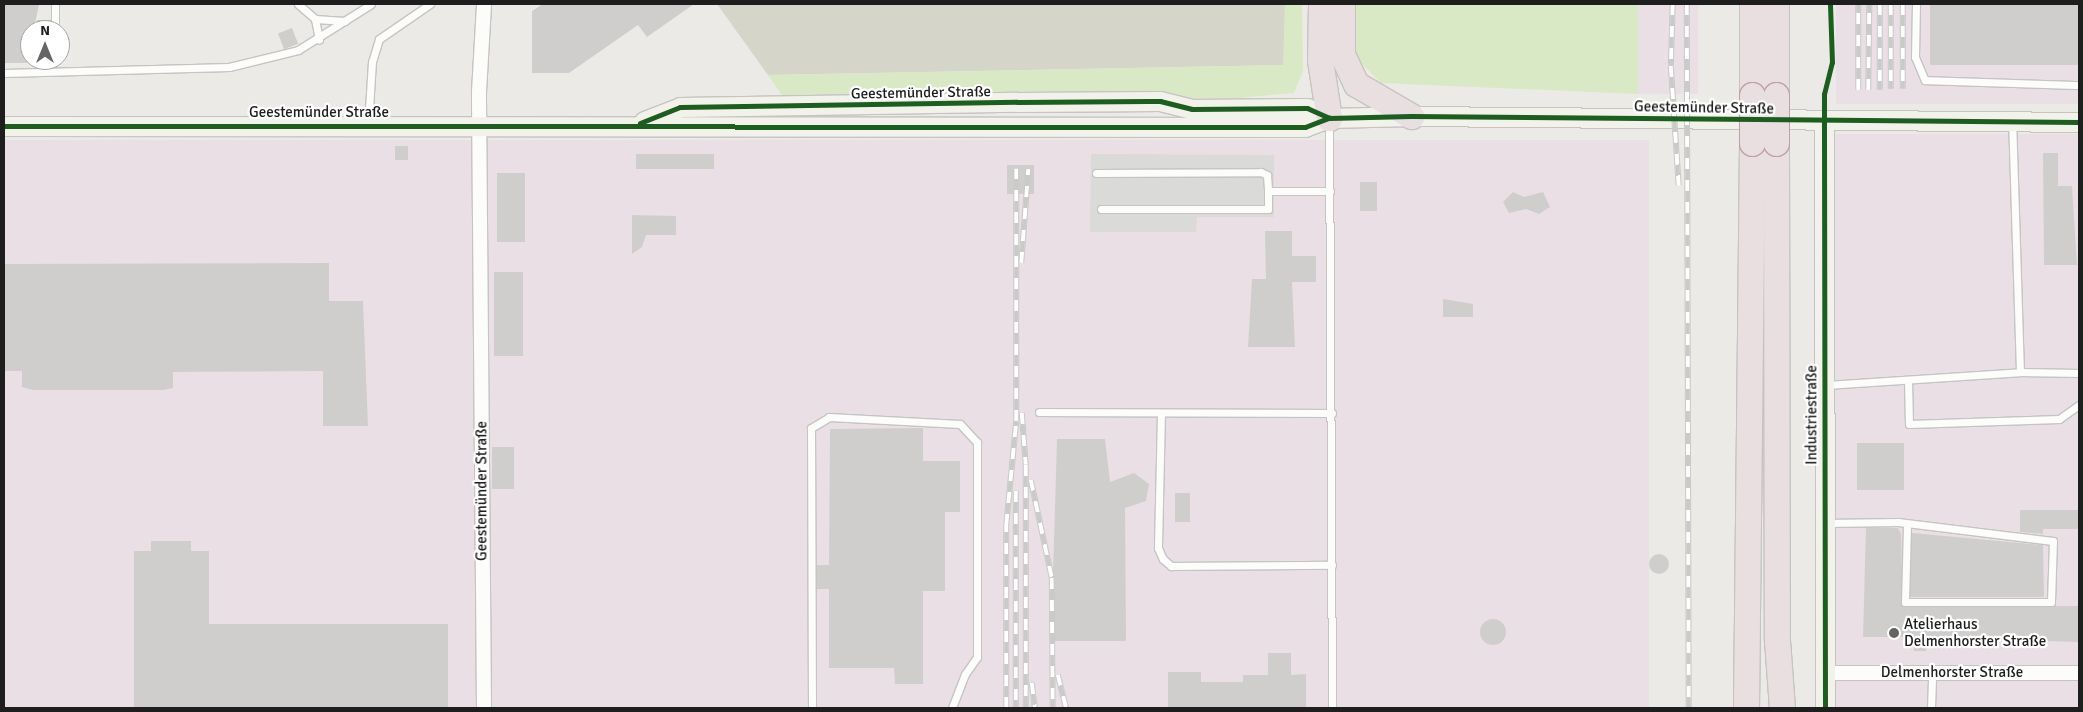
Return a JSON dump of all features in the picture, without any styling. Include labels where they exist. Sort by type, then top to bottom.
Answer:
[{"type":"highway","points":[[1321,4],[1320,60],[1329,118]]},
{"type":"highway","points":[[1329,118],[1342,54],[1342,4]]},
{"type":"highway","points":[[1751,7],[1764,95],[1777,632],[1782,708]]},
{"type":"highway","points":[[1764,95],[1778,11]]},
{"type":"highway","points":[[1342,54],[1356,84],[1411,116]]},
{"type":"highway","points":[[1746,708],[1764,143]]},
{"type":"street","points":[[480,124],[484,4]]},
{"type":"street","name":"Geestemünder Straße","points":[[635,125],[680,107],[970,106],[1027,102],[1307,108],[1329,118]]},
{"type":"street","name":"Geestemünder Straße","points":[[4,126],[368,126],[480,124],[1305,127],[1329,118],[1411,116],[1824,122],[2079,122]]},
{"type":"street","name":"Industriestraße","points":[[1824,122],[1825,708]]},
{"type":"street","name":"Geestemünder Straße","points":[[480,124],[484,708]]},
{"type":"street","name":"Delmenhorster Straße","points":[[1826,673],[2079,673]]},
{"type":"lane","points":[[54,4],[55,20]]},
{"type":"lane","points":[[298,4],[315,19],[319,40]]},
{"type":"lane","points":[[4,73],[229,67],[298,50],[319,40],[370,4]]},
{"type":"lane","points":[[368,126],[372,62],[379,39],[430,4]]},
{"type":"lane","points":[[1916,4],[1915,57],[1925,80],[1936,84],[2079,84]]},
{"type":"lane","points":[[315,19],[348,21]]},
{"type":"lane","points":[[1329,118],[1332,412],[1332,708]]},
{"type":"lane","points":[[2012,122],[2020,372]]},
{"type":"lane","points":[[1096,172],[1261,172],[1267,175],[1268,209],[1101,209]]},
{"type":"lane","points":[[1268,191],[1330,191]]},
{"type":"lane","points":[[1825,385],[2020,372],[2079,373]]},
{"type":"lane","points":[[1908,380],[1908,424],[2059,419],[2079,405]]},
{"type":"lane","points":[[1039,412],[1332,412]]},
{"type":"lane","points":[[1161,412],[1158,548],[1163,559],[1171,566],[1332,565]]},
{"type":"lane","points":[[812,708],[811,428],[829,417],[960,424],[976,442],[977,657],[965,674],[952,708]]},
{"type":"lane","points":[[1825,524],[1907,525],[1997,531],[2015,540],[2052,541],[2051,602],[1905,602],[1907,525]]},
{"type":"lane","points":[[1931,708],[1932,673]]},
{"type":"shaded area","points":[[717,4],[1285,4],[1284,65],[768,75]]},
{"type":"shaded area","points":[[1638,4],[1698,4],[1698,94],[1638,94]]},
{"type":"shaded area","points":[[1836,4],[2079,4],[2079,104],[1836,104]]},
{"type":"shaded area","points":[[1835,134],[2079,134],[2079,708],[1835,708]]},
{"type":"shaded area","points":[[4,140],[1649,140],[1649,708],[4,708]]},
{"type":"shaded area","points":[[1091,154],[1274,155],[1274,217],[1197,217],[1196,232],[1090,232]]},
{"type":"green space","points":[[1285,4],[1302,4],[1303,71],[1294,93],[1201,101],[784,98],[768,75],[1283,65]]},
{"type":"green space","points":[[1356,4],[1638,4],[1638,94],[1381,83],[1356,58]]},
{"type":"building","points":[[4,4],[39,4],[36,20],[20,20],[20,63],[4,63]]},
{"type":"building","points":[[543,4],[694,4],[647,37],[638,25],[569,73],[532,73],[532,11]]},
{"type":"building","points":[[1930,4],[2079,4],[2079,65],[1930,65]]},
{"type":"building","points":[[292,28],[298,44],[284,49],[278,33]]},
{"type":"building","points":[[395,146],[408,146],[408,160],[395,160]]},
{"type":"building","points":[[2043,153],[2058,153],[2058,186],[2072,186],[2077,265],[2044,265]]},
{"type":"building","points":[[636,154],[714,154],[714,169],[636,169]]},
{"type":"building","points":[[1007,165],[1034,165],[1034,194],[1007,194]]},
{"type":"building","points":[[497,173],[525,173],[525,242],[497,242]]},
{"type":"building","points":[[1360,182],[1377,182],[1377,211],[1360,211]]},
{"type":"building","points":[[1513,192],[1524,197],[1543,192],[1550,207],[1539,214],[1526,209],[1509,213],[1503,202]]},
{"type":"building","points":[[632,215],[676,216],[676,235],[646,235],[642,247],[632,254]]},
{"type":"building","points":[[1265,231],[1292,231],[1292,256],[1316,256],[1316,282],[1292,282],[1295,347],[1248,347],[1252,279],[1266,279]]},
{"type":"building","points":[[329,263],[329,301],[363,301],[368,426],[323,426],[323,371],[173,372],[173,388],[163,390],[33,390],[22,387],[22,371],[4,371],[4,264]]},
{"type":"building","points":[[494,272],[523,272],[523,356],[494,356]]},
{"type":"building","points":[[1443,299],[1473,304],[1473,317],[1443,317]]},
{"type":"building","points":[[923,428],[923,461],[960,461],[960,512],[945,512],[945,591],[923,591],[923,684],[895,684],[894,668],[829,668],[829,589],[817,589],[817,565],[829,565],[830,429]]},
{"type":"building","points":[[1057,439],[1105,439],[1110,482],[1134,473],[1149,484],[1146,501],[1125,508],[1126,641],[1051,641]]},
{"type":"building","points":[[1857,443],[1904,443],[1904,490],[1857,490]]},
{"type":"building","points":[[492,447],[514,447],[514,489],[492,489]]},
{"type":"building","points":[[1175,493],[1190,493],[1190,522],[1175,522]]},
{"type":"building","points":[[2020,510],[2079,510],[2079,529],[2043,529],[2043,534],[2020,532]]},
{"type":"building","points":[[1866,528],[1898,528],[1901,534],[1903,607],[2079,606],[2079,642],[1926,637],[1926,651],[1914,651],[1914,637],[1863,637]]},
{"type":"building","points":[[1912,533],[2043,545],[2044,597],[1910,597]]},
{"type":"building","points":[[151,541],[191,541],[191,551],[209,551],[209,624],[448,624],[448,708],[134,708],[134,551],[151,551]]},
{"type":"building","points":[[1659,554],[1666,557],[1669,564],[1666,571],[1659,574],[1652,571],[1649,564],[1652,557]]},
{"type":"building","points":[[1493,619],[1502,623],[1506,632],[1502,641],[1493,645],[1484,641],[1480,632],[1484,623]]},
{"type":"building","points":[[1268,653],[1291,653],[1291,675],[1306,674],[1306,708],[1168,708],[1168,672],[1201,672],[1201,682],[1243,682],[1243,675],[1268,675]]},
{"type":"railway","points":[[1673,4],[1671,66],[1679,186]]},
{"type":"railway","points":[[1687,4],[1689,708]]},
{"type":"railway","points":[[1858,4],[1858,90]]},
{"type":"railway","points":[[1868,90],[1869,4]]},
{"type":"railway","points":[[1880,4],[1880,90]]},
{"type":"railway","points":[[1891,4],[1891,89]]},
{"type":"railway","points":[[1903,4],[1903,89]]},
{"type":"railway","points":[[1006,708],[1006,525],[1016,421],[1016,169]]},
{"type":"railway","points":[[1021,263],[1028,169]]},
{"type":"railway","points":[[1022,413],[1026,465],[1026,708]]},
{"type":"railway","points":[[1031,480],[1052,578],[1053,708]]},
{"type":"railway","points":[[1016,491],[1016,708]]},
{"type":"railway","points":[[1058,675],[1066,708]]},
{"type":"railway","points":[[1032,683],[1035,708]]},
{"type":"cycle path","points":[[1825,708],[1824,94],[1832,62],[1830,4]]},
{"type":"cycle path","points":[[640,123],[680,107],[1017,102],[1160,101],[1192,109],[1307,108],[1329,118]]},
{"type":"cycle path","points":[[4,126],[1305,127],[1329,118],[1411,116],[2079,122]]},
{"type":"place","name":"Atelierhaus Delmenhorster Straße","points":[[1894,633]]}]
